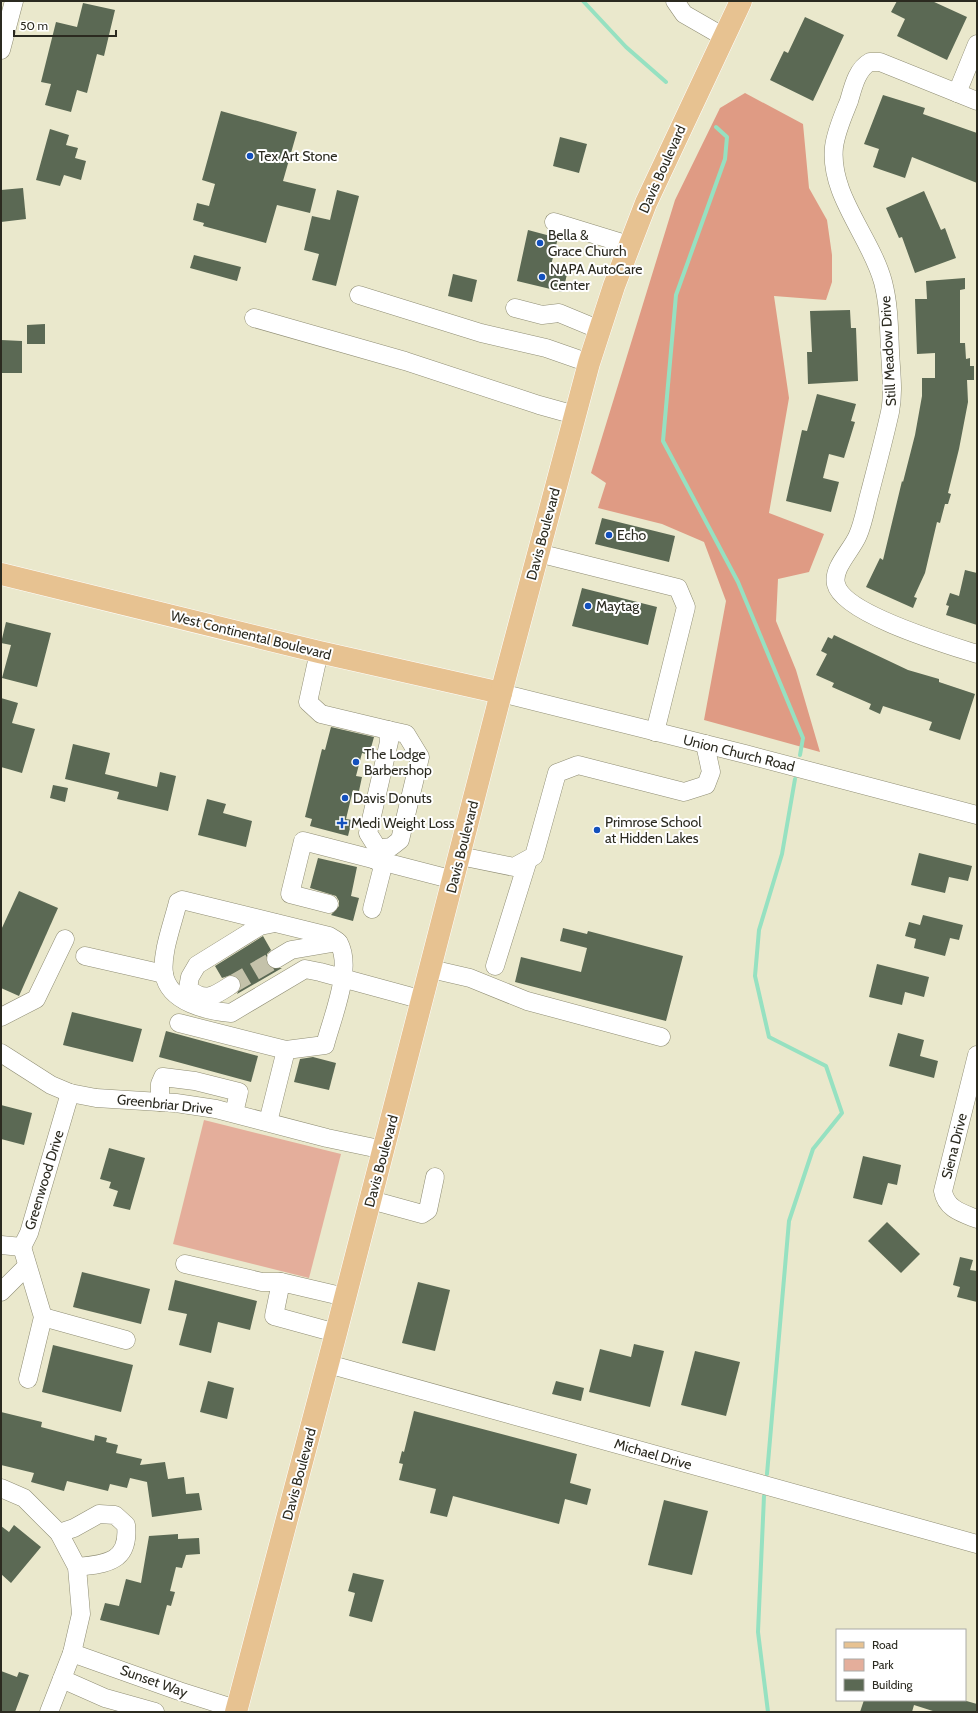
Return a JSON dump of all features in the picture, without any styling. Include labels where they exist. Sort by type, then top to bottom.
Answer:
[{"type":"main road","name":"Davis Boulevard","points":[[236,1710],[371,1200],[501,693],[589,362],[629,245],[663,164],[741,1]]},
{"type":"main road","name":"West Continental Boulevard","points":[[1,574],[319,652],[501,693]]},
{"type":"street","points":[[1,50],[14,1]]},
{"type":"street","points":[[675,1],[684,14],[724,37]]},
{"type":"street","points":[[977,44],[957,93],[977,101]]},
{"type":"street","name":"Still Meadow Drive","points":[[957,93],[880,62],[870,62],[861,69],[840,125],[834,146],[834,168],[840,189],[873,253],[884,284],[888,310],[892,403],[862,523],[854,544],[838,567],[836,584],[848,600],[885,621],[918,635],[977,654]]},
{"type":"street","points":[[554,222],[629,245]]},
{"type":"street","points":[[359,295],[481,333],[546,348],[589,362]]},
{"type":"street","points":[[515,308],[542,315],[559,313],[600,330]]},
{"type":"street","points":[[254,318],[405,361],[539,405],[575,415]]},
{"type":"street","points":[[538,553],[678,588],[686,607],[655,732]]},
{"type":"street","points":[[319,652],[308,702],[320,714],[406,734],[420,757],[400,840],[379,857]]},
{"type":"street","name":"Union Church Road","points":[[501,693],[705,744],[977,815]]},
{"type":"street","points":[[372,909],[379,857],[368,833],[390,742],[388,730]]},
{"type":"street","points":[[460,856],[514,867],[534,856],[557,773],[578,765],[684,792],[706,785],[711,772],[705,744]]},
{"type":"street","points":[[329,904],[290,894],[303,841],[379,857],[454,880]]},
{"type":"street","points":[[495,966],[528,860]]},
{"type":"street","points":[[178,1023],[286,1050],[325,1045],[343,979],[343,956],[338,942],[329,936],[182,900],[178,902],[164,959],[164,974],[168,984],[177,994],[192,1005],[217,1012],[231,1013],[305,969],[320,972],[343,979],[423,1000]]},
{"type":"street","points":[[231,986],[206,998],[195,994],[188,988],[190,977],[198,965],[260,926],[275,923]]},
{"type":"street","points":[[1,1017],[36,999],[65,939]]},
{"type":"street","points":[[276,958],[291,950],[338,942]]},
{"type":"street","points":[[85,956],[164,974]]},
{"type":"street","points":[[431,969],[470,978],[527,1001],[661,1037]]},
{"type":"street","points":[[268,1122],[286,1050]]},
{"type":"street","name":"Greenbriar Drive","points":[[1,1053],[51,1085],[70,1093],[96,1098],[196,1106],[384,1150]]},
{"type":"street","name":"Siena Drive","points":[[977,1056],[943,1192],[947,1203],[956,1210],[977,1219]]},
{"type":"street","points":[[160,1102],[160,1084],[162,1077],[195,1081],[239,1092],[234,1114]]},
{"type":"street","name":"Greenwood Drive","points":[[1,1245],[22,1247],[29,1233],[70,1093]]},
{"type":"street","points":[[371,1200],[422,1214],[428,1210],[435,1177]]},
{"type":"street","points":[[22,1247],[43,1317],[28,1379]]},
{"type":"street","points":[[185,1264],[262,1282],[281,1282],[345,1297]]},
{"type":"street","points":[[1,1291],[27,1266]]},
{"type":"street","points":[[281,1282],[274,1316],[336,1333]]},
{"type":"street","points":[[43,1317],[126,1340]]},
{"type":"street","name":"Michael Drive","points":[[328,1364],[977,1544]]},
{"type":"street","points":[[1,1488],[24,1498],[59,1532],[77,1567],[81,1614],[72,1653],[49,1712]]},
{"type":"street","points":[[59,1532],[74,1528],[99,1514],[115,1515],[126,1525],[127,1539],[123,1550],[112,1561],[77,1567]]},
{"type":"street","name":"Sunset Way","points":[[72,1653],[236,1710]]},
{"type":"street","name":"Sunset Way","points":[[62,1679],[105,1698],[129,1706],[156,1712]]},
{"type":"green space","points":[[204,1120],[341,1154],[309,1278],[173,1244]]},
{"type":"shaded area","points":[[745,93],[803,124],[809,188],[827,220],[832,255],[832,282],[826,300],[774,296],[789,398],[769,513],[824,534],[809,572],[778,579],[776,621],[796,670],[820,752],[704,720],[726,601],[704,542],[662,524],[598,508],[606,483],[591,473],[675,200],[720,108]]},
{"type":"building","points":[[897,1],[932,1],[967,17],[947,60],[897,36],[905,19],[891,12]]},
{"type":"building","points":[[83,3],[115,10],[104,56],[97,54],[87,93],[77,90],[71,112],[45,105],[51,84],[41,82],[56,22],[77,27]]},
{"type":"building","points":[[805,17],[844,35],[813,101],[770,80],[784,51],[788,53]]},
{"type":"building","points":[[883,95],[925,108],[923,114],[977,133],[977,183],[912,157],[905,178],[873,167],[879,149],[864,144]]},
{"type":"building","name":"Tex Art Stone","points":[[221,111],[297,132],[283,181],[316,189],[310,213],[277,205],[266,243],[203,226],[204,223],[193,220],[197,203],[209,206],[215,184],[202,180]]},
{"type":"building","points":[[50,129],[69,135],[66,145],[78,148],[75,158],[86,161],[81,180],[64,175],[60,186],[36,180]]},
{"type":"building","points":[[560,137],[587,144],[579,173],[553,166]]},
{"type":"building","points":[[23,188],[26,219],[1,222],[1,190]]},
{"type":"building","points":[[337,190],[359,196],[336,286],[312,280],[319,254],[304,250],[312,216],[330,220]]},
{"type":"building","points":[[924,191],[941,230],[945,228],[956,258],[915,273],[902,237],[899,238],[886,208]]},
{"type":"building","points":[[528,230],[558,238],[550,269],[567,274],[563,292],[517,281]]},
{"type":"building","points":[[194,255],[241,267],[237,281],[190,268]]},
{"type":"building","points":[[453,274],[477,280],[472,302],[448,296]]},
{"type":"building","points":[[965,278],[965,289],[960,290],[960,343],[965,343],[966,359],[970,358],[970,366],[974,366],[974,380],[967,380],[968,402],[959,449],[948,493],[951,494],[948,504],[945,504],[940,523],[937,522],[925,573],[914,597],[917,598],[913,608],[866,587],[880,558],[883,560],[915,435],[922,396],[922,378],[935,378],[935,353],[917,354],[915,299],[927,299],[926,281]]},
{"type":"building","points":[[850,310],[851,328],[856,328],[858,381],[808,384],[807,352],[812,352],[810,311]]},
{"type":"building","points":[[45,324],[45,344],[27,344],[27,325]]},
{"type":"building","points":[[1,340],[22,341],[22,373],[1,373]]},
{"type":"building","points":[[817,394],[856,404],[851,421],[855,422],[844,458],[829,454],[823,478],[839,482],[831,512],[786,501],[802,430],[807,431]]},
{"type":"building","points":[[602,518],[675,536],[669,562],[595,544]]},
{"type":"building","points":[[965,570],[977,573],[977,625],[946,615],[949,606],[946,605],[950,593],[959,596]]},
{"type":"building","points":[[582,588],[657,607],[648,645],[572,626]]},
{"type":"building","points":[[6,622],[51,633],[37,687],[2,678],[11,645],[1,643]]},
{"type":"building","points":[[834,635],[908,670],[939,679],[939,682],[975,694],[960,740],[929,730],[932,722],[883,706],[880,714],[869,709],[871,704],[832,687],[834,683],[816,675],[827,654],[821,651],[828,637],[832,639]]},
{"type":"building","points":[[1,698],[18,703],[12,723],[35,729],[22,773],[1,767]]},
{"type":"building","points":[[331,727],[374,737],[369,755],[362,753],[356,776],[362,777],[359,791],[353,790],[346,819],[352,820],[348,836],[310,826],[312,819],[305,817],[322,749],[325,750]]},
{"type":"building","points":[[73,744],[110,753],[105,774],[157,787],[160,772],[176,776],[168,811],[117,799],[119,792],[65,779]]},
{"type":"building","points":[[53,785],[68,788],[65,802],[50,798]]},
{"type":"building","points":[[207,799],[226,804],[223,813],[252,821],[246,847],[198,835]]},
{"type":"building","points":[[919,853],[972,866],[968,881],[949,877],[945,893],[911,885]]},
{"type":"building","points":[[318,858],[357,867],[351,896],[359,898],[353,921],[331,915],[339,906],[339,901],[336,896],[310,888]]},
{"type":"building","points":[[19,891],[58,908],[19,996],[1,988],[1,930]]},
{"type":"building","points":[[923,915],[963,925],[959,940],[950,938],[945,956],[914,948],[916,939],[905,936],[909,922],[920,925]]},
{"type":"building","points":[[563,928],[587,934],[588,931],[683,956],[666,1021],[515,982],[521,957],[581,972],[587,948],[560,941]]},
{"type":"building","points":[[263,936],[271,950],[267,954],[267,964],[271,968],[282,968],[237,994],[241,985],[240,979],[231,975],[222,978],[215,966]]},
{"type":"building","points":[[877,964],[929,977],[924,997],[905,992],[902,1005],[869,997]]},
{"type":"building","points":[[72,1012],[142,1029],[133,1062],[63,1045]]},
{"type":"building","points":[[166,1031],[258,1056],[251,1082],[159,1057]]},
{"type":"building","points":[[898,1033],[924,1040],[920,1056],[938,1061],[934,1078],[889,1066]]},
{"type":"building","points":[[313,1057],[336,1063],[329,1090],[294,1082],[300,1059]]},
{"type":"building","points":[[1,1105],[32,1113],[24,1145],[1,1139]]},
{"type":"building","points":[[109,1148],[145,1158],[130,1210],[113,1206],[118,1191],[109,1188],[111,1182],[100,1179]]},
{"type":"building","points":[[863,1156],[901,1165],[897,1185],[888,1183],[882,1205],[853,1198]]},
{"type":"building","points":[[887,1222],[920,1254],[901,1273],[868,1241]]},
{"type":"building","points":[[960,1257],[973,1260],[970,1270],[977,1271],[977,1302],[957,1297],[960,1287],[953,1285]]},
{"type":"building","points":[[82,1272],[150,1289],[141,1324],[73,1307]]},
{"type":"building","points":[[175,1280],[257,1301],[250,1330],[218,1322],[211,1353],[179,1345],[187,1314],[168,1310]]},
{"type":"building","points":[[418,1282],[450,1290],[435,1351],[402,1343]]},
{"type":"building","points":[[634,1344],[664,1351],[650,1407],[589,1392],[600,1349],[631,1357]]},
{"type":"building","points":[[53,1345],[133,1365],[121,1412],[42,1392]]},
{"type":"building","points":[[695,1351],[740,1362],[726,1416],[681,1405]]},
{"type":"building","points":[[208,1381],[234,1388],[227,1419],[200,1412]]},
{"type":"building","points":[[556,1381],[584,1388],[581,1401],[552,1394]]},
{"type":"building","points":[[414,1411],[577,1454],[570,1483],[591,1489],[587,1505],[565,1499],[559,1524],[453,1496],[447,1517],[430,1513],[436,1489],[399,1480],[403,1464],[399,1463],[402,1451],[404,1452]]},
{"type":"building","points":[[1,1412],[42,1422],[41,1427],[94,1441],[95,1435],[107,1438],[106,1442],[118,1445],[116,1453],[142,1459],[140,1465],[165,1462],[168,1479],[184,1477],[186,1494],[199,1493],[202,1510],[152,1517],[147,1482],[130,1478],[127,1488],[110,1484],[108,1491],[67,1481],[64,1491],[31,1482],[34,1473],[1,1465]]},
{"type":"building","points":[[664,1500],[708,1511],[692,1575],[648,1565]]},
{"type":"building","points":[[14,1525],[41,1547],[11,1583],[1,1574],[1,1526],[9,1532]]},
{"type":"building","points":[[178,1534],[178,1539],[199,1538],[200,1554],[186,1555],[182,1568],[176,1567],[170,1591],[175,1592],[171,1606],[167,1605],[159,1635],[100,1620],[105,1603],[119,1606],[126,1579],[141,1583],[149,1536]]},
{"type":"building","points":[[353,1573],[384,1580],[372,1622],[349,1616],[355,1593],[348,1591]]},
{"type":"building","points":[[1,1671],[17,1677],[19,1672],[29,1675],[15,1712],[1,1712]]},
{"type":"building","points":[[864,1701],[966,1701],[977,1704],[977,1712],[936,1712],[914,1705],[912,1712],[860,1712]]},
{"type":"waterway","points":[[583,1],[626,47],[666,82]]},
{"type":"waterway","points":[[716,127],[727,137],[725,159],[676,295],[663,441],[738,582],[803,738],[800,755]]},
{"type":"waterway","points":[[767,1474],[789,1221],[813,1149],[842,1113],[826,1066],[769,1037],[755,976],[759,930],[782,854],[795,779]]},
{"type":"waterway","points":[[764,1496],[758,1632],[768,1712]]},
{"type":"tunnel","points":[[231,985],[276,959]]},
{"type":"place","name":"Tex Art Stone","points":[[250,156]]},
{"type":"place","name":"Bella & Grace Church","points":[[540,243]]},
{"type":"place","name":"NAPA AutoCare Center","points":[[542,277]]},
{"type":"place","name":"Echo","points":[[609,535]]},
{"type":"place","name":"Maytag","points":[[588,606]]},
{"type":"place","name":"The Lodge Barbershop","points":[[356,762]]},
{"type":"place","name":"Davis Donuts","points":[[345,798]]},
{"type":"place","name":"Medi Weight Loss","points":[[342,823]]},
{"type":"place","name":"Primrose School at Hidden Lakes","points":[[597,830]]}]
